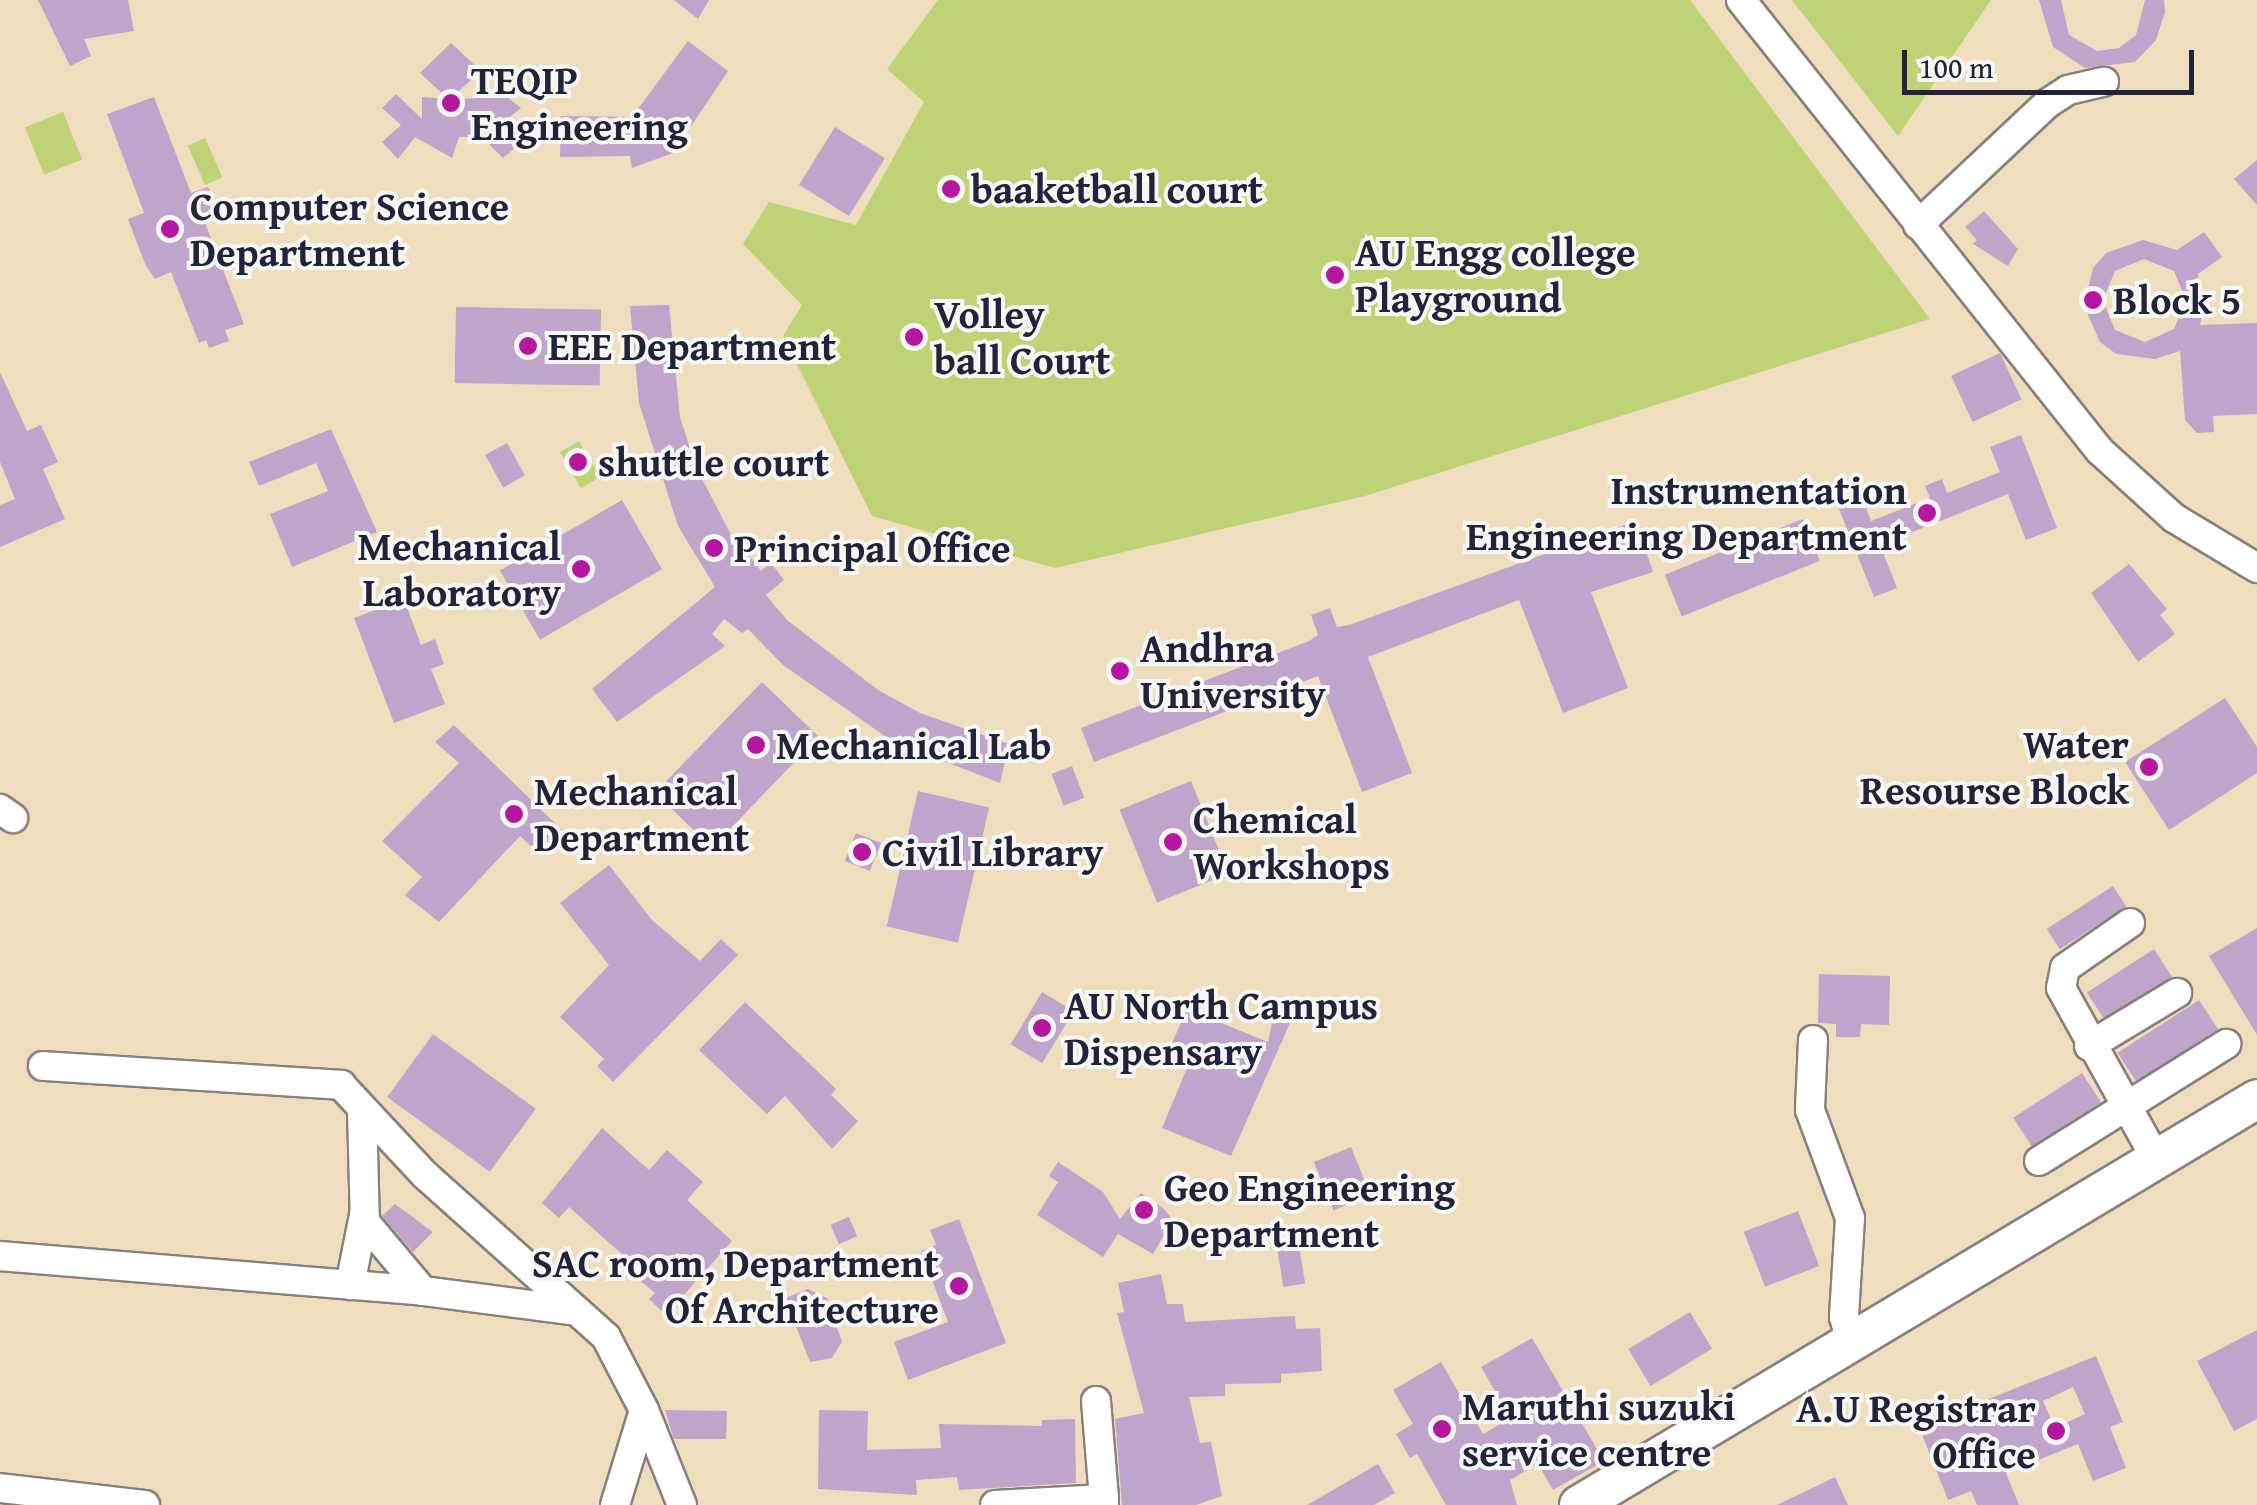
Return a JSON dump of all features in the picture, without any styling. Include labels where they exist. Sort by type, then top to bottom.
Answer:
[{"type":"main road","points":[[1579,1505],[2158,1162],[2257,1099]]},
{"type":"main road","points":[[1621,1505],[1934,1323],[2257,1124]]},
{"type":"street","points":[[1741,0],[1918,225],[2123,474],[2174,518],[2257,568]]},
{"type":"street","points":[[1918,225],[2048,103],[2104,82]]},
{"type":"street","points":[[2130,924],[2061,977],[2089,1046],[2158,1162]]},
{"type":"street","points":[[2089,1046],[2177,994]]},
{"type":"street","points":[[1813,1040],[1810,1110],[1850,1218],[1844,1317],[1852,1345]]},
{"type":"street","points":[[2039,1162],[2226,1044]]},
{"type":"street","points":[[42,1066],[321,1080],[354,1094],[362,1111],[624,1362],[682,1505]]},
{"type":"street","points":[[350,1285],[364,1215],[362,1111]]},
{"type":"street","points":[[364,1215],[381,1246],[423,1291]]},
{"type":"street","points":[[0,1256],[423,1291],[576,1312]]},
{"type":"street","points":[[995,1505],[1104,1502],[1096,1401]]},
{"type":"street","points":[[615,1505],[644,1410]]},
{"type":"street","points":[[0,1488],[146,1505]]},
{"type":"green space","name":"AU Engg college Playground","points":[[938,0],[1690,0],[1930,319],[1365,496],[1055,568],[872,516],[783,336],[802,305],[743,244],[769,202],[856,225],[924,102],[887,69]]},
{"type":"green space","points":[[1792,0],[1991,0],[1898,136]]},
{"type":"green space","points":[[63,112],[82,159],[44,175],[25,127]]},
{"type":"green space","points":[[205,138],[222,177],[205,185],[188,146]]},
{"type":"green space","name":"shuttle court","points":[[579,441],[600,477],[581,488],[560,452]]},
{"type":"building","points":[[38,0],[128,0],[134,31],[84,39],[91,56],[70,66]]},
{"type":"building","points":[[674,0],[709,0],[698,19]]},
{"type":"building","points":[[2039,0],[2061,0],[2069,35],[2097,51],[2119,48],[2136,35],[2145,0],[2164,0],[2165,12],[2156,40],[2135,62],[2085,68],[2053,47]]},
{"type":"building","points":[[688,41],[728,71],[673,153],[632,168],[630,156],[560,157],[561,116],[632,117]]},
{"type":"building","name":"TEQIP Engineering","points":[[451,43],[481,71],[449,100],[506,96],[521,108],[500,125],[521,143],[503,158],[482,137],[459,137],[452,158],[415,137],[398,159],[382,142],[401,125],[382,108],[396,94],[422,119],[422,97],[448,99],[420,73]]},
{"type":"building","name":"Computer Science Department","points":[[154,97],[191,193],[208,187],[218,214],[204,220],[244,324],[225,330],[229,341],[209,348],[206,340],[199,343],[171,272],[155,279],[145,264],[128,219],[144,213],[107,114]]},
{"type":"building","points":[[835,127],[885,158],[849,216],[799,185]]},
{"type":"building","points":[[2257,160],[2257,205],[2234,179]]},
{"type":"building","points":[[1984,211],[2018,249],[2008,266],[1973,244],[1977,240],[1965,227]]},
{"type":"building","points":[[2204,232],[2222,257],[2198,274],[2204,304],[2200,325],[2257,323],[2257,414],[2213,416],[2214,432],[2197,433],[2185,420],[2180,351],[2155,359],[2116,354],[2100,342],[2084,306],[2093,268],[2106,253],[2143,240],[2177,250]],"holes":[[[2144,259],[2174,271],[2186,300],[2174,329],[2145,342],[2115,330],[2103,300],[2115,271]]]},
{"type":"building","name":"Principal Office","points":[[669,305],[680,417],[696,467],[743,558],[748,554],[761,571],[771,563],[784,580],[766,595],[787,620],[878,690],[920,713],[1009,744],[1000,783],[892,741],[783,665],[748,629],[742,633],[724,619],[712,634],[725,646],[617,722],[592,689],[715,587],[678,526],[639,403],[630,306]]},
{"type":"building","name":"EEE Department","points":[[456,307],[601,310],[600,386],[455,383]]},
{"type":"building","points":[[2000,353],[2022,399],[1973,422],[1951,376]]},
{"type":"building","points":[[0,372],[27,431],[41,425],[58,462],[43,469],[65,519],[0,547],[0,505],[15,499],[0,462]]},
{"type":"building","points":[[331,429],[377,532],[292,567],[270,514],[328,491],[316,463],[259,486],[249,462]]},
{"type":"building","name":"Instrumentation Engineering Department","points":[[2021,435],[2057,528],[2026,540],[2008,494],[1880,545],[1897,588],[1874,597],[1837,504],[1861,495],[1871,521],[1930,498],[1925,486],[1942,479],[1947,493],[2000,472],[1990,447]]},
{"type":"building","points":[[507,443],[525,475],[503,487],[485,455]]},
{"type":"building","name":"Mechanical Laboratory","points":[[622,500],[662,569],[540,640],[500,570]]},
{"type":"building","points":[[1803,519],[1820,561],[1682,617],[1665,575]]},
{"type":"building","points":[[1636,521],[1653,572],[1591,592],[1628,688],[1563,713],[1519,600],[1368,657],[1412,773],[1362,792],[1318,676],[1094,762],[1081,728],[1309,641],[1318,635],[1311,615],[1330,608],[1337,627],[1349,625]]},
{"type":"building","points":[[2129,564],[2167,609],[2160,615],[2175,634],[2138,662],[2091,593]]},
{"type":"building","points":[[404,599],[421,645],[435,639],[444,664],[431,669],[445,704],[394,723],[354,618]]},
{"type":"building","name":"Mechanical Lab","points":[[762,682],[819,737],[712,848],[655,793]]},
{"type":"building","name":"Water Resourse Block","points":[[2225,698],[2257,747],[2257,773],[2169,830],[2125,762]]},
{"type":"building","name":"Mechanical Department","points":[[454,725],[562,830],[539,854],[520,836],[439,922],[405,895],[422,877],[382,841],[459,763],[435,742]]},
{"type":"building","points":[[1072,766],[1084,798],[1064,806],[1051,774]]},
{"type":"building","name":"Chemical Workshops","points":[[1191,781],[1228,874],[1157,903],[1120,810]]},
{"type":"building","points":[[918,791],[989,807],[958,943],[887,926]]},
{"type":"building","name":"Civil Library","points":[[856,833],[881,843],[870,871],[845,861]]},
{"type":"building","points":[[609,865],[652,920],[700,961],[721,939],[738,955],[613,1082],[597,1066],[604,1059],[560,1017],[609,965],[560,903]]},
{"type":"building","points":[[2113,886],[2126,906],[2060,949],[2047,929]]},
{"type":"building","points":[[2257,928],[2257,1035],[2209,956]]},
{"type":"building","points":[[2154,949],[2172,977],[2105,1020],[2087,993]]},
{"type":"building","points":[[1819,974],[1890,976],[1889,1025],[1861,1024],[1860,1037],[1836,1037],[1836,1024],[1818,1023]]},
{"type":"building","name":"AU North Campus Dispensary","points":[[1042,992],[1074,1011],[1042,1063],[1011,1044]]},
{"type":"building","points":[[1277,998],[1295,1001],[1290,1023],[1231,1156],[1162,1128],[1187,1068],[1165,1059],[1187,1009],[1268,1042]]},
{"type":"building","points":[[2199,1000],[2218,1029],[2137,1082],[2118,1053]]},
{"type":"building","points":[[745,1002],[836,1089],[831,1095],[858,1121],[832,1149],[785,1096],[767,1114],[699,1050]]},
{"type":"building","points":[[433,1034],[536,1109],[490,1172],[387,1097]]},
{"type":"building","points":[[2082,1073],[2101,1102],[2032,1147],[2013,1118]]},
{"type":"building","points":[[602,1128],[649,1170],[667,1150],[703,1182],[687,1200],[732,1241],[666,1315],[649,1299],[655,1293],[639,1280],[644,1274],[569,1207],[559,1218],[542,1203]]},
{"type":"building","points":[[1351,1147],[1370,1195],[1333,1210],[1314,1162]]},
{"type":"building","name":"Geo Engineering Department","points":[[1058,1162],[1103,1192],[1120,1219],[1141,1193],[1163,1208],[1173,1220],[1153,1254],[1118,1234],[1103,1257],[1037,1215],[1058,1182],[1049,1176]]},
{"type":"building","points":[[395,1204],[433,1232],[413,1252],[382,1216]]},
{"type":"building","points":[[1798,1211],[1819,1266],[1765,1287],[1744,1232]]},
{"type":"building","points":[[849,1217],[857,1236],[839,1244],[831,1225]]},
{"type":"building","name":"SAC room, Department Of Architecture","points":[[959,1219],[1006,1343],[908,1380],[894,1342],[948,1322],[921,1251],[936,1245],[930,1230]]},
{"type":"building","points":[[1299,1245],[1305,1284],[1283,1287],[1277,1248]]},
{"type":"building","points":[[1161,1274],[1167,1304],[1183,1304],[1185,1322],[1295,1316],[1296,1329],[1320,1328],[1322,1371],[1281,1374],[1281,1383],[1225,1384],[1225,1396],[1189,1397],[1200,1443],[1211,1442],[1222,1496],[1196,1505],[1122,1505],[1115,1419],[1144,1413],[1117,1313],[1124,1312],[1118,1283]]},
{"type":"building","points":[[808,1289],[827,1298],[842,1342],[832,1358],[810,1362],[785,1298]]},
{"type":"building","points":[[1690,1312],[1712,1349],[1650,1386],[1628,1349]]},
{"type":"building","points":[[2257,1330],[2257,1419],[2234,1431],[2197,1361]]},
{"type":"building","points":[[1532,1338],[1604,1461],[1553,1490],[1538,1464],[1510,1480],[1517,1505],[1446,1505],[1417,1454],[1410,1458],[1396,1434],[1413,1424],[1393,1390],[1441,1362],[1483,1434],[1511,1418],[1481,1367]]},
{"type":"building","name":"A.U Registrar Office","points":[[2096,1356],[2123,1422],[2110,1427],[2126,1468],[2093,1481],[2078,1444],[2006,1473],[2019,1505],[1977,1505],[1971,1491],[1948,1500],[1919,1427]],"holes":[[[2073,1387],[2085,1414],[2055,1428],[2043,1401]]]},
{"type":"building","points":[[665,1410],[727,1411],[726,1439],[674,1439]]},
{"type":"building","points":[[819,1410],[868,1411],[867,1450],[941,1448],[939,1424],[1042,1426],[1042,1420],[1075,1419],[1076,1483],[959,1490],[957,1477],[916,1480],[917,1495],[818,1489]]},
{"type":"building","points":[[1378,1464],[1395,1493],[1374,1505],[1307,1505]]},
{"type":"building","points":[[1835,1477],[1848,1505],[1777,1505]]},
{"type":"place","name":"TEQIP Engineering","points":[[451,103]]},
{"type":"place","name":"baaketball court","points":[[951,189]]},
{"type":"place","name":"Computer Science Department","points":[[170,229]]},
{"type":"place","name":"AU Engg college Playground","points":[[1335,275]]},
{"type":"place","name":"Block 5","points":[[2093,300]]},
{"type":"place","name":"Volley ball Court","points":[[914,337]]},
{"type":"place","name":"EEE Department","points":[[528,346]]},
{"type":"place","name":"shuttle court","points":[[578,462]]},
{"type":"place","name":"Instrumentation Engineering Department","points":[[1927,513]]},
{"type":"place","name":"Principal Office","points":[[714,548]]},
{"type":"place","name":"Mechanical Laboratory","points":[[581,569]]},
{"type":"place","name":"Andhra University","points":[[1120,671]]},
{"type":"place","name":"Mechanical Lab","points":[[756,745]]},
{"type":"place","name":"Water Resourse Block","points":[[2149,767]]},
{"type":"place","name":"Mechanical Department","points":[[514,814]]},
{"type":"place","name":"Chemical Workshops","points":[[1173,842]]},
{"type":"place","name":"Civil Library","points":[[862,852]]},
{"type":"place","name":"AU North Campus Dispensary","points":[[1042,1028]]},
{"type":"place","name":"Geo Engineering Department","points":[[1144,1210]]},
{"type":"place","name":"SAC room, Department Of Architecture","points":[[959,1286]]},
{"type":"place","name":"Maruthi suzuki service centre","points":[[1442,1429]]},
{"type":"place","name":"A.U Registrar Office","points":[[2056,1431]]}]
